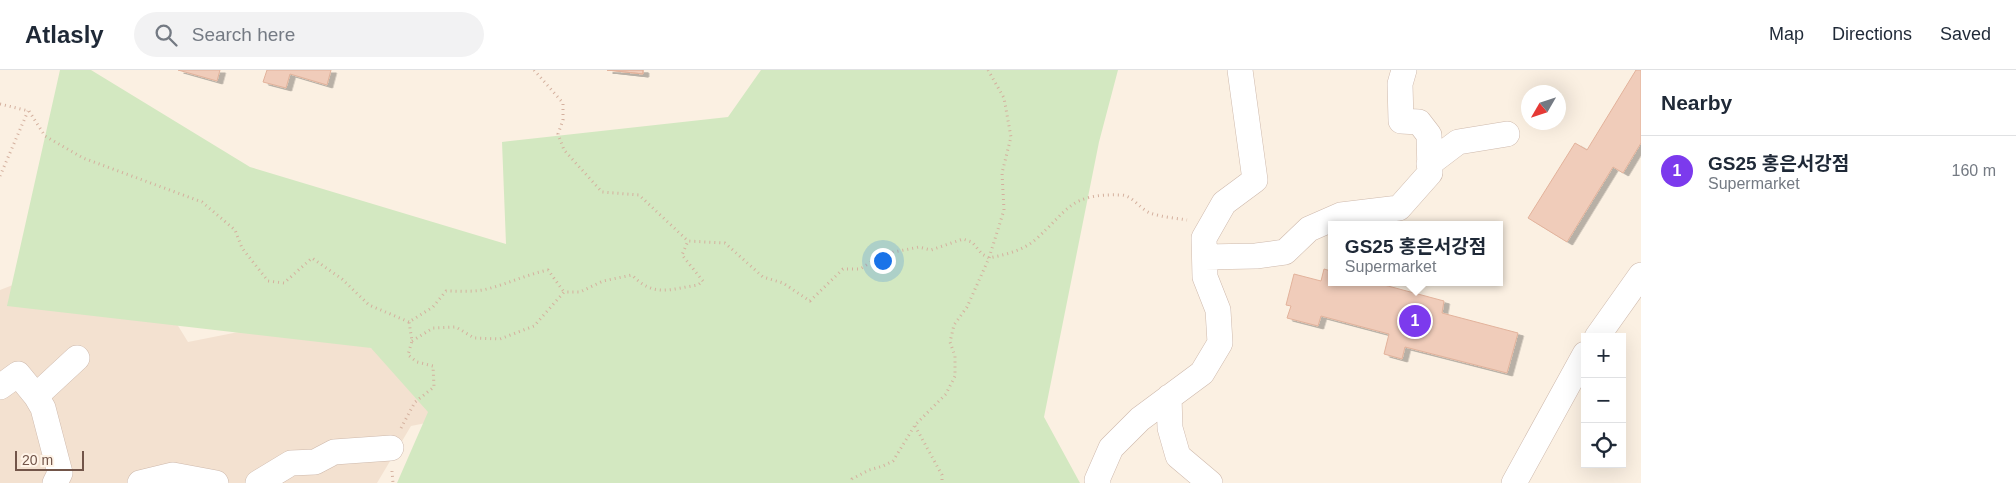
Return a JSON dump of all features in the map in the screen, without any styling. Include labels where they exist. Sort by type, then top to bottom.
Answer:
[{"type":"street","points":[[1098,483],[1097,480],[1112,448],[1140,419],[1202,372],[1220,343],[1218,310],[1205,277],[1204,238],[1224,203],[1255,180],[1240,70]]},
{"type":"street","points":[[1205,257],[1256,256],[1285,252],[1309,229],[1341,215],[1404,216],[1430,173],[1429,136],[1418,122],[1401,121],[1400,84],[1404,70]]},
{"type":"street","points":[[1429,164],[1458,142],[1507,134]]},
{"type":"street","points":[[1600,333],[1639,284]]},
{"type":"street","points":[[36,396],[77,358]]},
{"type":"street","points":[[1514,483],[1581,361]]},
{"type":"street","points":[[0,387],[18,374],[43,408],[60,472],[55,483]]},
{"type":"street","points":[[1169,397],[1170,428],[1178,456],[1208,482]]},
{"type":"street","points":[[258,483],[291,463],[315,462],[334,452],[391,448]]},
{"type":"street","points":[[140,483],[173,475],[216,483]]},
{"type":"path","points":[[534,70],[563,103],[564,120],[558,134],[564,150],[602,192],[639,196],[688,241],[725,243],[763,276],[783,283],[810,301],[843,269],[860,269],[884,254],[919,247],[931,250],[963,239],[972,242],[982,254],[989,258],[1008,255],[1033,242],[1065,209],[1075,202],[1098,196],[1124,195],[1149,213],[1212,226]]},
{"type":"path","points":[[852,483],[852,479],[893,461],[915,425],[946,394],[955,376],[955,356],[950,342],[954,326],[967,307],[989,258],[1004,210],[1002,172],[1011,137],[1004,98],[988,70]]},
{"type":"path","points":[[0,104],[29,111],[45,136],[83,158],[202,202],[235,230],[242,248],[268,281],[284,283],[312,258],[342,279],[369,305],[409,322]]},
{"type":"path","points":[[0,176],[29,111]]},
{"type":"path","points":[[412,341],[433,328],[450,327],[456,327],[474,338],[500,339],[534,326],[564,292],[580,292],[603,280],[632,276],[642,286],[655,291],[698,285],[703,281],[682,255],[688,241]]},
{"type":"path","points":[[409,322],[433,307],[446,291],[481,290],[510,282],[527,274],[548,270],[564,292]]},
{"type":"path","points":[[393,483],[391,448],[415,402],[434,388],[433,366],[417,362],[408,355],[412,341],[409,322]]},
{"type":"path","points":[[915,425],[942,474],[942,483]]},
{"type":"shaded area","points":[[126,241],[188,342],[310,318],[444,384],[441,420],[411,426],[377,483],[0,483],[0,290]]},
{"type":"green space","points":[[60,70],[91,70],[250,167],[506,244],[502,142],[728,117],[761,70],[1118,70],[1099,142],[1044,417],[1080,483],[397,483],[428,412],[371,348],[7,306]]},
{"type":"building","points":[[178,70],[220,70],[217,81]]},
{"type":"building","points":[[267,70],[331,70],[327,85],[290,74],[286,88],[263,82]]},
{"type":"building","points":[[607,70],[643,70],[643,74]]},
{"type":"building","points":[[607,70],[643,70],[643,74]]},
{"type":"building","points":[[1636,70],[1641,70],[1641,143],[1623,173],[1613,167],[1567,242],[1528,218],[1575,143],[1587,150]]},
{"type":"building","points":[[1324,269],[1328,270],[1328,286],[1388,286],[1444,301],[1442,313],[1518,333],[1507,373],[1405,347],[1402,359],[1384,354],[1389,334],[1321,316],[1318,326],[1287,318],[1291,306],[1286,305],[1294,274],[1321,281]]},
{"type":"place","name":"GS25 홍은서강점","points":[[1415,321]]}]
